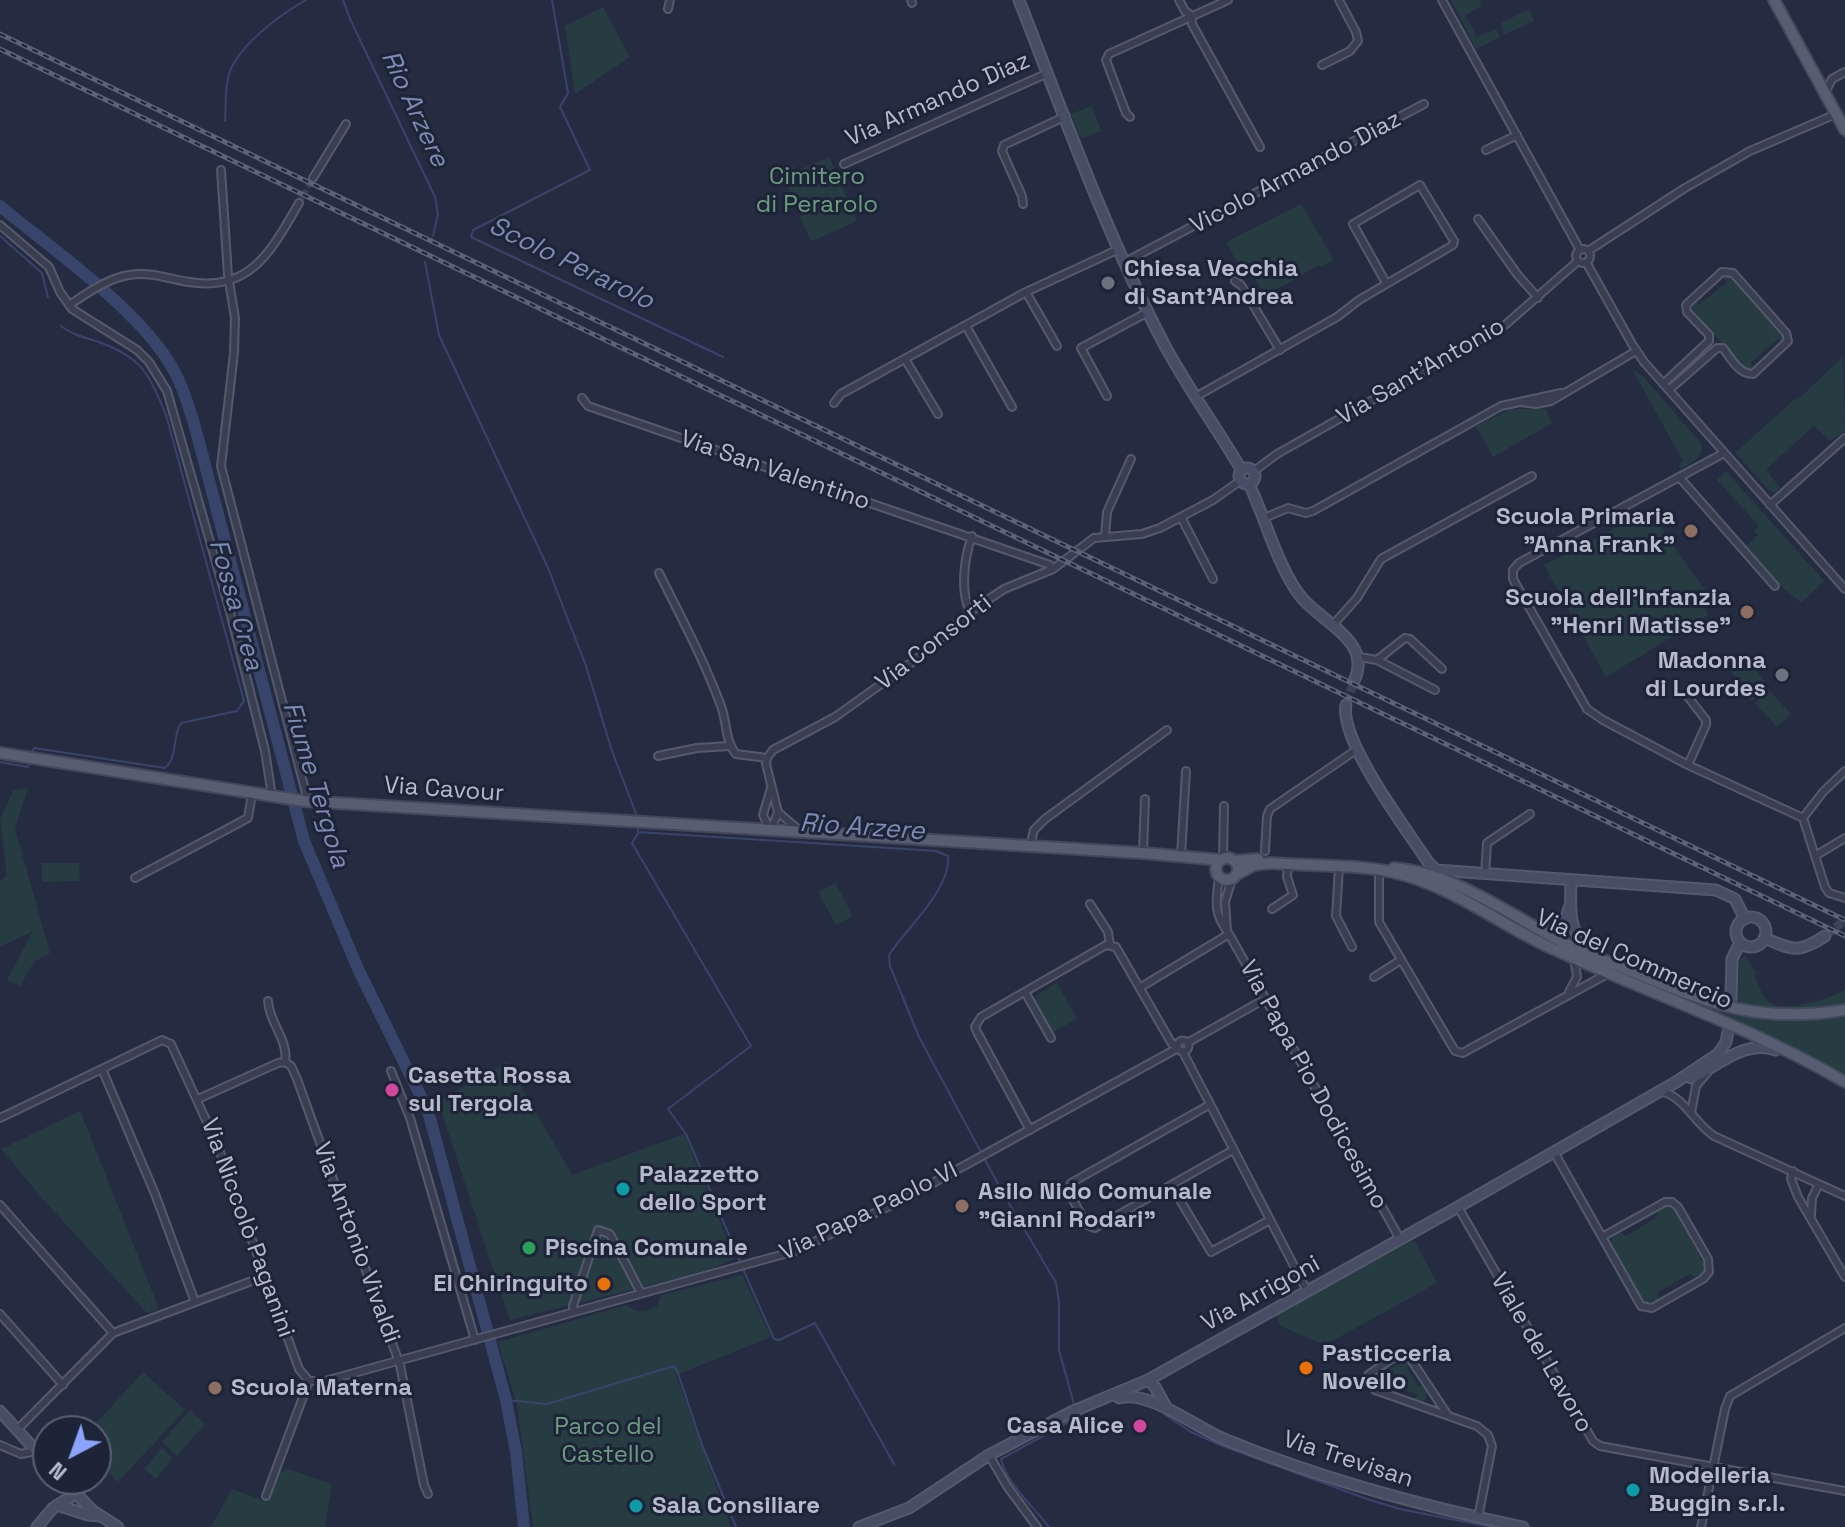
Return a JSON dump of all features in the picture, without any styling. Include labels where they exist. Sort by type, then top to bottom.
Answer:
[{"type":"main road","points":[[1774,0],[1841,116]]},
{"type":"main road","points":[[1781,0],[1828,87],[1845,130]]},
{"type":"main road","name":"Via Cavour","points":[[0,753],[306,801],[1143,853],[1200,860],[1226,860],[1263,854],[1409,873]]},
{"type":"main road","points":[[1200,860],[1218,875],[1234,877],[1258,864],[1409,873]]},
{"type":"main road","points":[[1218,875],[1217,864],[1226,860],[1234,877]]},
{"type":"main road","name":"Via del Commercio","points":[[1409,873],[1456,886],[1591,955],[1693,997],[1738,1010],[1791,1016],[1845,1010]]},
{"type":"main road","name":"Via del Commercio","points":[[1409,873],[1574,958],[1738,1027],[1845,1082]]},
{"type":"street","points":[[668,9],[670,0]]},
{"type":"street","name":"Via Armando Diaz","points":[[1019,0],[1119,249],[1148,312],[1169,353],[1241,469]]},
{"type":"street","points":[[1179,0],[1192,16],[1197,33],[1260,147]]},
{"type":"street","points":[[1130,117],[1109,70],[1107,57],[1228,0]]},
{"type":"street","points":[[1322,65],[1354,48],[1358,41],[1339,0]]},
{"type":"street","points":[[1442,0],[1580,250]]},
{"type":"street","points":[[1828,87],[1832,79],[1845,72]]},
{"type":"street","name":"Via Armando Diaz","points":[[844,164],[1048,73]]},
{"type":"street","name":"Vicolo Armando Diaz","points":[[1125,262],[1424,104]]},
{"type":"street","points":[[1023,204],[1002,151],[1004,145],[1066,116]]},
{"type":"street","points":[[1580,250],[1588,251],[1685,188],[1778,137],[1841,116]]},
{"type":"street","points":[[313,178],[346,124]]},
{"type":"street","points":[[1486,150],[1517,135]]},
{"type":"street","points":[[221,170],[229,280],[234,304],[234,353],[221,466],[306,801]]},
{"type":"street","points":[[1197,396],[1337,317],[1386,283],[1454,244],[1420,185],[1353,224],[1386,283]]},
{"type":"street","points":[[69,305],[111,281],[130,275],[146,274],[210,284],[247,273],[270,252],[299,203]]},
{"type":"street","points":[[1478,219],[1538,298]]},
{"type":"street","points":[[0,225],[49,267],[69,305],[82,317],[137,350],[149,362],[167,391],[230,612],[276,798]]},
{"type":"street","points":[[834,403],[841,394],[1026,292],[1119,249]]},
{"type":"street","points":[[1580,250],[1576,256],[1578,261],[1586,262]]},
{"type":"street","points":[[1586,262],[1590,258],[1588,251]]},
{"type":"street","name":"Via Sant'Antonio","points":[[1254,471],[1277,454],[1513,320],[1578,261]]},
{"type":"street","points":[[1586,262],[1636,351],[1845,589]]},
{"type":"street","points":[[1663,384],[1709,341],[1709,335],[1687,312],[1686,305],[1722,272],[1733,273],[1786,333],[1786,344],[1753,374],[1740,370],[1723,348],[1717,348],[1669,390]]},
{"type":"street","points":[[1235,281],[1241,285],[1280,350]]},
{"type":"street","points":[[1026,292],[1057,346]]},
{"type":"street","points":[[1107,396],[1081,348],[1148,312]]},
{"type":"street","points":[[966,326],[1012,407]]},
{"type":"street","points":[[1264,518],[1288,508],[1306,513],[1313,511],[1501,406],[1517,401],[1545,403],[1636,351]]},
{"type":"street","points":[[905,359],[938,414]]},
{"type":"street","name":"Via San Valentino","points":[[582,398],[588,406],[1050,565]]},
{"type":"street","points":[[1770,505],[1845,438]]},
{"type":"street","points":[[1724,453],[1519,563],[1513,570],[1515,584],[1584,704],[1597,716],[1688,765],[1803,818],[1825,887],[1829,893],[1845,898]]},
{"type":"street","points":[[1105,536],[1107,512],[1131,459]]},
{"type":"street","points":[[1244,482],[1255,479],[1254,471],[1246,467],[1238,474],[1264,518],[1294,588],[1353,644],[1359,657],[1355,679]]},
{"type":"street","points":[[1332,626],[1357,598],[1381,559],[1532,476]]},
{"type":"street","points":[[1680,478],[1775,586]]},
{"type":"street","name":"Via Consorti","points":[[767,758],[773,750],[835,717],[922,655],[970,612],[1004,589],[1053,569],[1094,538],[1150,532],[1244,482]]},
{"type":"street","points":[[1181,517],[1213,579]]},
{"type":"street","points":[[970,612],[966,604],[965,571],[972,536]]},
{"type":"street","points":[[659,573],[699,653],[722,710],[730,746],[736,754],[767,758],[778,812],[803,833]]},
{"type":"street","points":[[1377,660],[1405,638],[1410,639],[1442,669]]},
{"type":"street","points":[[1359,657],[1377,660],[1435,690]]},
{"type":"street","points":[[1688,697],[1706,720],[1704,732],[1688,765]]},
{"type":"street","points":[[1346,705],[1346,725],[1356,750],[1428,862],[1441,872],[1716,890],[1735,899],[1745,919]]},
{"type":"street","points":[[1030,846],[1034,830],[1045,819],[1167,730]]},
{"type":"street","points":[[658,756],[697,748],[730,746]]},
{"type":"street","points":[[1263,854],[1270,809],[1356,750]]},
{"type":"street","points":[[1181,856],[1186,771]]},
{"type":"street","points":[[1803,818],[1823,792],[1845,771]]},
{"type":"street","points":[[738,829],[756,822],[763,815],[771,788]]},
{"type":"street","points":[[135,878],[248,818],[252,794]]},
{"type":"street","points":[[1143,853],[1145,799]]},
{"type":"street","points":[[1224,806],[1226,860]]},
{"type":"street","points":[[770,832],[778,812]]},
{"type":"street","points":[[1485,875],[1487,843],[1530,814]]},
{"type":"street","points":[[763,815],[770,832]]},
{"type":"street","points":[[1815,856],[1845,838]]},
{"type":"street","points":[[1272,909],[1293,895],[1287,877],[1288,865]]},
{"type":"street","points":[[1339,867],[1336,916],[1352,947]]},
{"type":"street","points":[[1379,870],[1378,917],[1451,1047],[1459,1053],[1609,973]]},
{"type":"street","name":"Via Papa Pio Dodicesimo","points":[[1218,875],[1217,915],[1400,1239]]},
{"type":"street","points":[[1141,987],[1228,932],[1225,902],[1234,877]]},
{"type":"street","points":[[1535,927],[1556,926],[1566,918],[1571,881]]},
{"type":"street","points":[[1090,904],[1108,932],[1110,945]]},
{"type":"street","points":[[1569,908],[1574,929],[1591,955]]},
{"type":"street","points":[[1740,943],[1755,947],[1764,938],[1765,929],[1760,921],[1745,919]]},
{"type":"street","points":[[1731,998],[1732,959],[1740,943],[1736,929],[1745,919]]},
{"type":"street","points":[[1764,938],[1780,946],[1800,949],[1825,936]]},
{"type":"street","points":[[1030,1130],[975,1027],[981,1017],[1025,992],[1110,945],[1116,947],[1172,1044],[1187,1050],[1187,1043],[1265,999]]},
{"type":"street","points":[[1568,995],[1577,977],[1574,958]]},
{"type":"street","points":[[1374,977],[1401,960]]},
{"type":"street","points":[[1025,992],[1051,1038]]},
{"type":"street","name":"Via Antonio Vivaldi","points":[[268,1001],[268,1009],[286,1048],[285,1062],[291,1066],[297,1079],[399,1361],[428,1494]]},
{"type":"street","name":"Via Arrigoni","points":[[859,1527],[909,1508],[989,1455],[1077,1409],[1148,1380],[1458,1207],[1676,1082],[1718,1054],[1728,1032]]},
{"type":"street","name":"Via Niccolò Paganini","points":[[102,1069],[162,1040],[168,1041],[175,1049],[198,1099],[299,1369],[309,1381]]},
{"type":"street","name":"Via Arrigoni","points":[[1676,1082],[1753,1047],[1771,1048],[1812,1063]]},
{"type":"street","points":[[1179,1048],[1307,1291]]},
{"type":"street","name":"Via Papa Paolo VI","points":[[309,1381],[319,1383],[795,1251],[976,1159],[1179,1048]]},
{"type":"street","points":[[198,1099],[285,1062]]},
{"type":"street","points":[[1691,1113],[1696,1086],[1711,1068]]},
{"type":"street","points":[[0,1118],[102,1069],[155,1194],[195,1302]]},
{"type":"street","points":[[391,1071],[410,1118],[479,1339]]},
{"type":"street","points":[[1661,1091],[1679,1098],[1701,1126],[1714,1136],[1845,1196]]},
{"type":"street","points":[[1209,1105],[1071,1183],[1068,1188],[1087,1225],[1092,1228],[1233,1150]]},
{"type":"street","points":[[1554,1152],[1638,1304],[1652,1308],[1703,1279],[1709,1272],[1708,1259],[1678,1207],[1672,1202],[1665,1202],[1602,1237]]},
{"type":"street","points":[[1793,1171],[1793,1185],[1845,1277]]},
{"type":"street","points":[[1811,1215],[1812,1198],[1819,1184]]},
{"type":"street","points":[[1171,1185],[1209,1252],[1270,1220]]},
{"type":"street","points":[[0,1205],[113,1333]]},
{"type":"street","name":"Viale del Lavoro","points":[[1458,1207],[1593,1441],[1600,1446],[1845,1491]]},
{"type":"street","points":[[574,1312],[598,1230],[610,1234],[641,1293]]},
{"type":"street","points":[[17,1430],[113,1333],[265,1276]]},
{"type":"street","points":[[0,1314],[63,1385]]},
{"type":"street","points":[[1701,1527],[1730,1396],[1845,1328]]},
{"type":"street","points":[[1447,1414],[1408,1355],[1396,1356],[1368,1375],[1369,1386],[1375,1390],[1477,1426],[1491,1440],[1478,1518]]},
{"type":"street","points":[[1148,1380],[1148,1389],[1156,1397],[1166,1370]]},
{"type":"street","points":[[266,1496],[309,1381]]},
{"type":"street","name":"Via Trevisan","points":[[1094,1402],[1108,1402],[1133,1395],[1156,1397],[1167,1408],[1228,1441],[1369,1491],[1523,1527]]},
{"type":"street","points":[[0,1411],[32,1447]]},
{"type":"street","points":[[0,1445],[21,1454],[32,1452]]},
{"type":"street","points":[[989,1455],[1037,1527]]},
{"type":"street","points":[[37,1527],[57,1505],[73,1495]]},
{"type":"street","points":[[76,1495],[99,1516],[118,1527]]},
{"type":"street","points":[[57,1505],[99,1516]]},
{"type":"green space","points":[[1451,0],[1479,0],[1482,6],[1465,15],[1477,37],[1496,29],[1500,37],[1476,49]]},
{"type":"green space","points":[[603,7],[630,57],[575,94],[565,26]]},
{"type":"green space","points":[[1529,9],[1534,21],[1504,35],[1501,23]]},
{"type":"green space","points":[[1092,106],[1101,131],[1081,139],[1071,114]]},
{"type":"green space","name":"Cimitero di Perarolo","points":[[829,157],[856,218],[855,222],[813,241],[800,217],[801,211],[798,212],[792,199],[789,200],[787,196],[790,194],[783,171],[793,166],[796,171]]},
{"type":"green space","points":[[1301,204],[1334,260],[1321,267],[1319,265],[1265,296],[1245,262],[1239,265],[1226,242]]},
{"type":"green space","points":[[1728,275],[1785,338],[1782,344],[1778,339],[1750,363],[1754,368],[1751,370],[1743,367],[1692,309],[1695,301],[1699,305],[1727,282],[1723,277]]},
{"type":"green space","points":[[1843,357],[1845,431],[1830,441],[1814,426],[1766,469],[1779,487],[1772,493],[1735,453]]},
{"type":"green space","points":[[1632,369],[1644,377],[1701,443],[1701,452],[1693,462],[1680,469],[1683,461]]},
{"type":"green space","points":[[1511,409],[1546,409],[1552,423],[1493,457],[1476,426]]},
{"type":"green space","points":[[1726,471],[1824,581],[1801,603],[1771,577],[1742,544],[1743,541],[1747,545],[1758,535],[1754,531],[1759,526],[1717,480]]},
{"type":"green space","points":[[1649,511],[1707,593],[1702,602],[1708,615],[1606,677],[1544,565]]},
{"type":"green space","points":[[1748,657],[1769,689],[1751,701],[1730,669]]},
{"type":"green space","points":[[1769,690],[1791,714],[1777,727],[1755,703]]},
{"type":"green space","points":[[28,788],[15,829],[50,953],[34,962],[20,986],[7,980],[33,931],[0,947],[0,881],[7,875],[0,819],[13,791]]},
{"type":"green space","points":[[42,863],[79,863],[80,881],[42,882]]},
{"type":"green space","points":[[835,883],[853,916],[836,925],[818,892]]},
{"type":"green space","points":[[1745,955],[1757,974],[1754,975],[1763,994],[1771,1003],[1798,1005],[1845,990],[1845,1004],[1799,1010],[1734,1004],[1736,964]]},
{"type":"green space","points":[[1057,983],[1077,1019],[1051,1033],[1034,997]]},
{"type":"green space","points":[[1703,1007],[1773,1019],[1845,1015],[1845,1076],[1775,1037]]},
{"type":"green space","points":[[507,1062],[572,1175],[684,1134],[735,1259],[700,1273],[510,1320],[438,1101]]},
{"type":"green space","points":[[80,1111],[159,1309],[147,1313],[1,1149]]},
{"type":"green space","points":[[1669,1206],[1675,1210],[1706,1268],[1701,1276],[1689,1274],[1657,1293],[1659,1299],[1646,1303],[1641,1301],[1611,1247],[1612,1237],[1620,1232],[1626,1236]]},
{"type":"green space","points":[[1414,1240],[1437,1283],[1325,1345],[1280,1326],[1276,1314]]},
{"type":"green space","name":"Parco del Castello","points":[[742,1275],[771,1337],[676,1375],[731,1527],[533,1527],[517,1405],[498,1342],[627,1305],[645,1311],[657,1306],[661,1295]]},
{"type":"green space","points":[[1402,1358],[1411,1363],[1406,1367],[1418,1387],[1423,1385],[1427,1393],[1424,1403],[1415,1399],[1417,1394],[1380,1382],[1377,1386],[1372,1382],[1373,1375],[1378,1371],[1381,1375],[1400,1363],[1398,1360]]},
{"type":"green space","points":[[143,1372],[185,1410],[118,1482],[112,1476],[112,1415],[104,1415]]},
{"type":"green space","points":[[190,1410],[205,1424],[177,1456],[162,1442]]},
{"type":"green space","points":[[162,1448],[173,1458],[156,1479],[144,1469]]},
{"type":"green space","points":[[285,1468],[332,1484],[325,1527],[211,1527],[232,1489],[268,1502],[280,1471],[284,1472]]},
{"type":"waterway","points":[[225,121],[228,78],[239,55],[272,23],[306,0]]},
{"type":"waterway","name":"Rio Arzere","points":[[343,0],[435,197],[438,214],[433,236]]},
{"type":"waterway","name":"Scolo Perarolo","points":[[552,0],[568,93],[560,107],[590,170],[473,230],[471,237],[723,357]]},
{"type":"waterway","name":"Fiume Tergola","points":[[0,206],[90,278],[133,318],[167,359],[184,392],[304,841],[359,971],[428,1111],[506,1400],[516,1452],[524,1527]]},
{"type":"waterway","name":"Fossa Crea","points":[[0,236],[42,273],[48,297]]},
{"type":"waterway","name":"Rio Arzere","points":[[425,262],[439,335],[548,568],[586,666],[612,751],[638,819]]},
{"type":"waterway","name":"Fossa Crea","points":[[31,755],[34,748],[165,768],[172,758],[181,723],[237,711],[244,701],[166,415],[154,388],[142,368],[124,353],[61,326]]},
{"type":"waterway","name":"Fossa Crea","points":[[0,762],[28,767],[30,761]]},
{"type":"waterway","name":"Rio Arzere","points":[[638,825],[638,832],[936,851],[948,856],[942,882],[889,955],[890,966],[919,1037],[1003,1193],[1056,1283],[1059,1350],[1075,1408]]},
{"type":"waterway","points":[[638,833],[632,843],[751,1046],[668,1109],[686,1134],[741,1263]]},
{"type":"waterway","points":[[743,1269],[774,1339],[779,1340],[815,1323],[894,1464]]},
{"type":"waterway","points":[[506,1400],[547,1404],[674,1366],[736,1527]]},
{"type":"waterway","name":"Rio Arzere","points":[[1049,1527],[1014,1486],[1001,1459],[1083,1414]]},
{"type":"waterway","points":[[1164,1414],[1191,1432],[1220,1445],[1367,1499],[1400,1509],[1491,1527]]},
{"type":"tunnel","points":[[299,203],[313,178]]},
{"type":"tunnel","points":[[1346,705],[1355,679]]},
{"type":"tunnel","points":[[1825,936],[1845,920]]},
{"type":"railway","points":[[0,34],[1845,920]]},
{"type":"railway","points":[[0,49],[1845,936]]},
{"type":"place","name":"Chiesa Vecchia di Sant'Andrea","points":[[1108,283]]},
{"type":"place","name":"Scuola Primaria \"Anna Frank\"","points":[[1691,531]]},
{"type":"place","name":"Scuola dell'Infanzia \"Henri Matisse\"","points":[[1747,612]]},
{"type":"place","name":"Madonna di Lourdes","points":[[1782,675]]},
{"type":"place","name":"Casetta Rossa sul Tergola","points":[[392,1090]]},
{"type":"place","name":"Palazzetto dello Sport","points":[[623,1189]]},
{"type":"place","name":"Asilo Nido Comunale \"Gianni Rodari\"","points":[[962,1206]]},
{"type":"place","name":"Piscina Comunale","points":[[529,1248]]},
{"type":"place","name":"El Chiringuito","points":[[604,1284]]},
{"type":"place","name":"Pasticceria Novello","points":[[1306,1368]]},
{"type":"place","name":"Scuola Materna","points":[[215,1388]]},
{"type":"place","name":"Casa Alice","points":[[1140,1426]]},
{"type":"place","name":"Modelleria Buggin s.r.l.","points":[[1633,1490]]},
{"type":"place","name":"Sala Consiliare","points":[[636,1506]]}]
